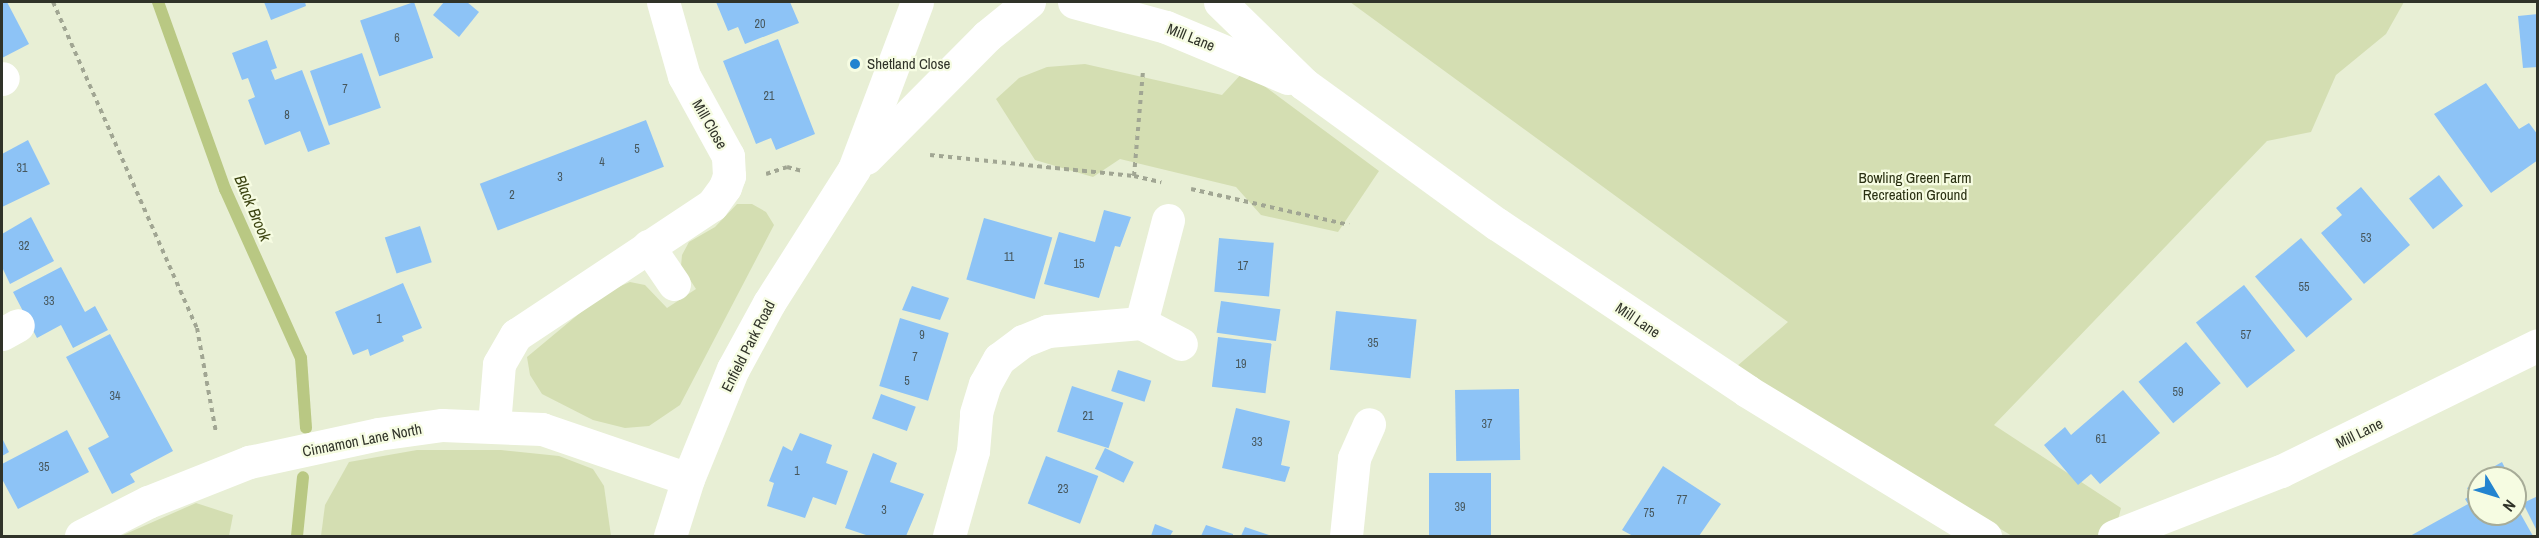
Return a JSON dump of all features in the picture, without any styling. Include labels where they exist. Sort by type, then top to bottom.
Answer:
[{"type":"street","name":"Mill Close","points":[[494,425],[499,364],[509,344],[527,325],[711,205],[725,187],[730,166],[723,143],[684,76],[663,2]]},
{"type":"street","name":"Enfield Park Road","points":[[674,535],[688,479],[733,369],[769,303],[854,169],[917,2]]},
{"type":"street","name":"Enfield Park Road","points":[[854,169],[972,51],[1029,2]]},
{"type":"street","name":"Mill Lane","points":[[1074,2],[1166,27],[1304,84]]},
{"type":"street","name":"Mill Lane","points":[[1220,2],[1304,84],[1415,167],[1639,321],[1985,537]]},
{"type":"street","points":[[1140,322],[1168,220]]},
{"type":"street","points":[[648,246],[674,284]]},
{"type":"street","points":[[950,537],[973,451],[976,412],[985,384],[999,358],[1023,341],[1048,331],[1140,322],[1181,344]]},
{"type":"street","name":"Mill Lane","points":[[2114,537],[2174,524],[2538,345]]},
{"type":"street","points":[[1346,537],[1354,458],[1369,423]]},
{"type":"street","name":"Cinnamon Lane North","points":[[81,537],[208,476],[249,462],[378,434],[442,425],[494,425],[565,434],[688,479]]},
{"type":"path","points":[[53,2],[197,328],[217,428],[208,476]]},
{"type":"path","points":[[1134,176],[1143,70]]},
{"type":"path","points":[[930,155],[1134,176],[1170,184]]},
{"type":"path","points":[[1181,187],[1349,225]]},
{"type":"green space","name":"Bowling Green Farm Recreation Ground","points":[[1350,2],[2404,2],[2386,34],[2336,75],[2311,132],[2267,141],[1994,425],[2121,508],[2114,536],[2012,536],[1736,367],[1788,322]]},
{"type":"green space","points":[[1085,64],[1222,95],[1244,71],[1379,171],[1338,232],[1261,215],[1236,187],[1120,159],[1093,177],[1035,160],[996,99],[1019,78],[1047,67]]},
{"type":"green space","points":[[737,204],[752,204],[766,212],[774,225],[680,405],[649,426],[625,428],[593,420],[542,394],[530,375],[527,357],[604,293],[630,282],[645,285],[667,308],[696,289],[681,266],[682,255],[689,242],[715,227]]},
{"type":"green space","points":[[417,450],[501,450],[559,456],[593,469],[604,486],[611,536],[321,536],[325,505],[349,462]]},
{"type":"green space","points":[[196,503],[233,515],[229,536],[121,536]]},
{"type":"building","points":[[2,2],[7,2],[29,44],[2,58]]},
{"type":"building","points":[[264,2],[305,2],[306,6],[271,20]]},
{"type":"building","points":[[414,2],[433,58],[379,76],[360,21]]},
{"type":"building","points":[[444,2],[467,2],[479,12],[459,37],[433,15]]},
{"type":"building","points":[[716,2],[790,2],[799,23],[745,44],[738,27],[728,31]]},
{"type":"building","points":[[2538,14],[2538,67],[2523,68],[2518,16]]},
{"type":"building","points":[[778,39],[815,134],[776,150],[771,138],[756,144],[723,61]]},
{"type":"building","points":[[267,40],[277,68],[271,70],[275,80],[302,70],[330,144],[308,152],[300,131],[265,145],[248,100],[255,97],[248,78],[242,80],[232,53]]},
{"type":"building","points":[[362,53],[381,108],[329,126],[310,71]]},
{"type":"building","points":[[2486,83],[2519,129],[2529,123],[2538,135],[2538,160],[2491,193],[2434,114]]},
{"type":"building","points":[[646,120],[664,167],[498,230],[480,184]]},
{"type":"building","points":[[28,140],[50,184],[2,207],[2,154]]},
{"type":"building","points":[[2439,175],[2463,206],[2433,229],[2409,198]]},
{"type":"building","points":[[2361,187],[2410,245],[2364,284],[2321,233],[2342,215],[2336,208]]},
{"type":"building","points":[[1104,210],[1131,217],[1120,247],[1115,246],[1099,298],[1044,284],[1059,232],[1095,242]]},
{"type":"building","points":[[31,217],[54,261],[10,284],[2,267],[2,234]]},
{"type":"building","points":[[984,218],[1052,238],[1035,299],[966,280]]},
{"type":"building","points":[[420,226],[432,262],[397,274],[385,237]]},
{"type":"building","points":[[1219,238],[1274,243],[1269,297],[1214,292]]},
{"type":"building","points":[[2301,238],[2352,299],[2306,338],[2255,277]]},
{"type":"building","points":[[61,267],[85,312],[95,306],[108,330],[73,348],[61,325],[37,338],[13,292]]},
{"type":"building","points":[[403,283],[422,328],[402,336],[404,341],[370,356],[368,349],[353,355],[335,312]]},
{"type":"building","points":[[2244,285],[2295,350],[2247,388],[2196,323]]},
{"type":"building","points":[[912,286],[949,298],[940,320],[902,310]]},
{"type":"building","points":[[1221,301],[1280,309],[1276,341],[1217,333]]},
{"type":"building","points":[[1336,311],[1417,319],[1410,378],[1330,370]]},
{"type":"building","points":[[900,318],[949,333],[928,401],[879,386]]},
{"type":"building","points":[[110,334],[173,451],[130,474],[135,482],[112,494],[88,448],[109,437],[66,357]]},
{"type":"building","points":[[1218,337],[1272,344],[1266,393],[1212,387]]},
{"type":"building","points":[[2186,342],[2221,383],[2173,423],[2139,382]]},
{"type":"building","points":[[1118,370],[1151,381],[1144,402],[1111,391]]},
{"type":"building","points":[[1072,386],[1123,403],[1109,448],[1057,432]]},
{"type":"building","points":[[1519,389],[1520,460],[1456,461],[1455,390]]},
{"type":"building","points":[[2123,390],[2160,433],[2100,484],[2091,474],[2078,485],[2044,445],[2065,427],[2071,435]]},
{"type":"building","points":[[881,394],[916,407],[907,431],[872,418]]},
{"type":"building","points":[[1236,408],[1290,421],[1281,465],[1290,467],[1285,482],[1222,468]]},
{"type":"building","points":[[67,430],[89,472],[18,509],[2,479],[2,464]]},
{"type":"building","points":[[800,433],[832,445],[826,463],[848,471],[836,505],[813,497],[805,518],[767,506],[774,483],[769,481],[783,446],[792,451]]},
{"type":"building","points":[[2,438],[9,452],[2,456]]},
{"type":"building","points":[[1105,448],[1134,462],[1124,483],[1095,469]]},
{"type":"building","points":[[873,453],[897,463],[890,482],[924,494],[906,536],[869,536],[845,528]]},
{"type":"building","points":[[1046,456],[1098,476],[1080,524],[1028,504]]},
{"type":"building","points":[[1663,466],[1721,504],[1699,536],[1633,536],[1622,530]]},
{"type":"building","points":[[1429,473],[1491,473],[1491,536],[1429,536]]},
{"type":"building","points":[[2538,496],[2538,533],[2527,511],[2527,501]]},
{"type":"building","points":[[2467,505],[2467,526],[2527,525],[2533,536],[2410,536]]},
{"type":"building","points":[[1155,524],[1173,531],[1170,536],[1151,536]]},
{"type":"building","points":[[1206,525],[1233,534],[1233,536],[1201,536]]},
{"type":"building","points":[[1245,527],[1272,536],[1241,536]]},
{"type":"waterway","name":"Black Brook","points":[[158,2],[225,189],[301,358],[306,428]]},
{"type":"waterway","name":"Black Brook","points":[[297,536],[303,477]]},
{"type":"place","name":"Shetland Close","points":[[855,64]]}]
